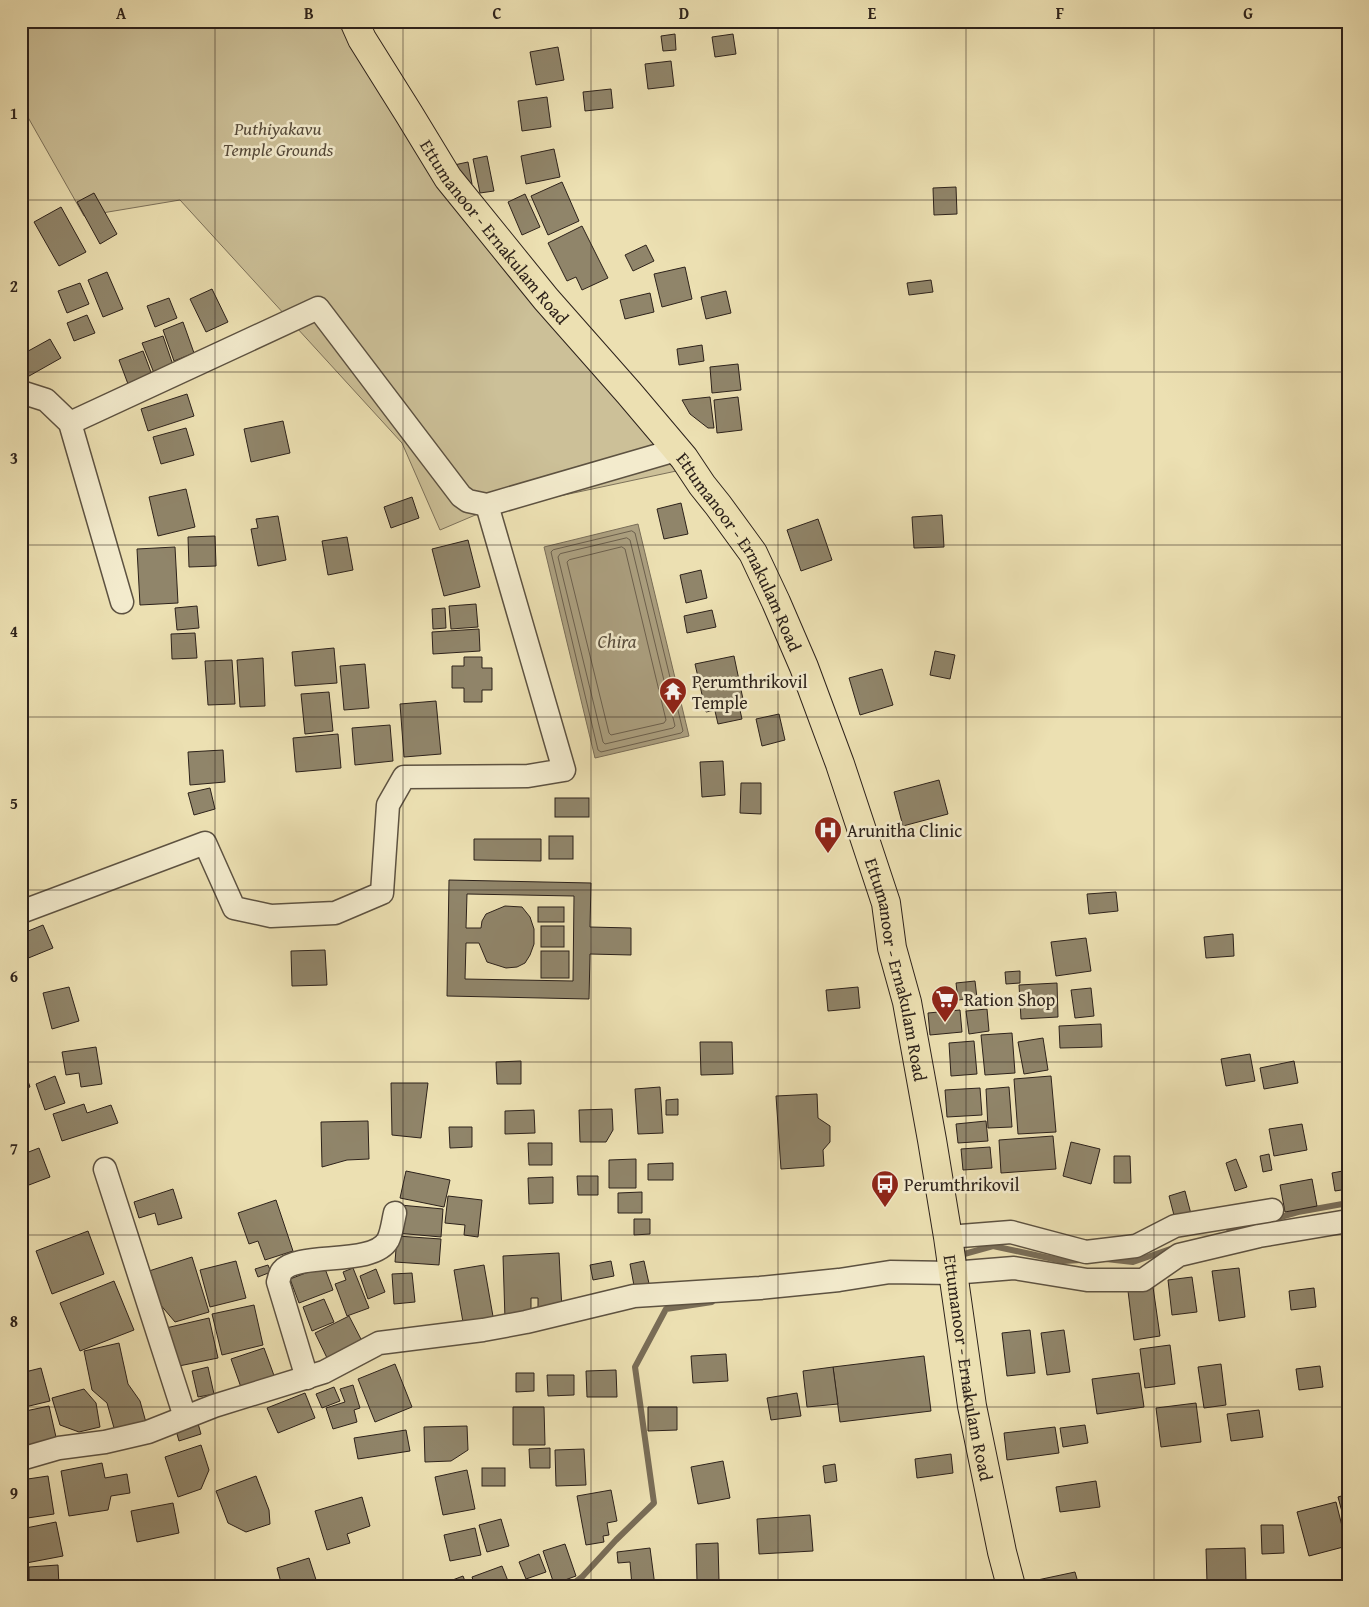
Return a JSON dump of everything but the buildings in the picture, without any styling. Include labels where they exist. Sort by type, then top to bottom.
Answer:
[{"type":"main road","name":"Ettumanoor - Ernakulam Road","points":[[354,21],[362,39],[448,178],[546,299],[684,458],[753,553],[804,668],[840,764],[886,903],[892,948],[907,1002],[932,1140],[972,1406],[1002,1552],[1011,1586]]},
{"type":"street","points":[[70,423],[318,308],[461,496],[468,501],[487,505],[676,450]]},
{"type":"street","points":[[21,392],[46,400],[70,423],[122,602]]},
{"type":"street","points":[[21,912],[205,843],[234,908],[271,916],[335,913],[382,893],[388,805],[404,777],[528,776],[564,770],[487,505]]},
{"type":"street","points":[[105,1169],[185,1417]]},
{"type":"street","points":[[948,1237],[1011,1232],[1086,1252],[1136,1246],[1175,1226],[1272,1210]]},
{"type":"street","points":[[307,1378],[278,1282],[282,1271],[292,1263],[360,1255],[376,1251],[388,1240],[395,1213]]},
{"type":"street","points":[[21,1459],[60,1448],[105,1442],[148,1432],[214,1406],[324,1372],[379,1343],[483,1330],[634,1296],[760,1288],[839,1280],[890,1272],[952,1273],[1014,1268],[1087,1280],[1143,1280],[1180,1255],[1259,1236],[1348,1221]]},
{"type":"green space","name":"Puthiyakavu Temple Grounds","points":[[21,21],[344,21],[681,470],[480,513],[440,530],[402,443],[180,200],[84,216],[21,105]]},
{"type":"water","name":"Chira","points":[[638,524],[689,736],[595,758],[544,547]]},
{"type":"waterway","points":[[1229,1232],[1298,1212],[1348,1203]]},
{"type":"waterway","points":[[957,1256],[993,1246],[1063,1261],[1081,1260]]},
{"type":"waterway","points":[[1106,1259],[1133,1262],[1176,1247]]},
{"type":"waterway","points":[[570,1586],[582,1577],[654,1503],[635,1367],[666,1309],[712,1302]]},
{"type":"place","name":"Perumthrikovil Temple","points":[[673,715]]},
{"type":"place","name":"Arunitha Clinic","points":[[828,854]]},
{"type":"place","name":"Ration Shop","points":[[945,1023]]},
{"type":"place","name":"Perumthrikovil","points":[[885,1208]]}]
